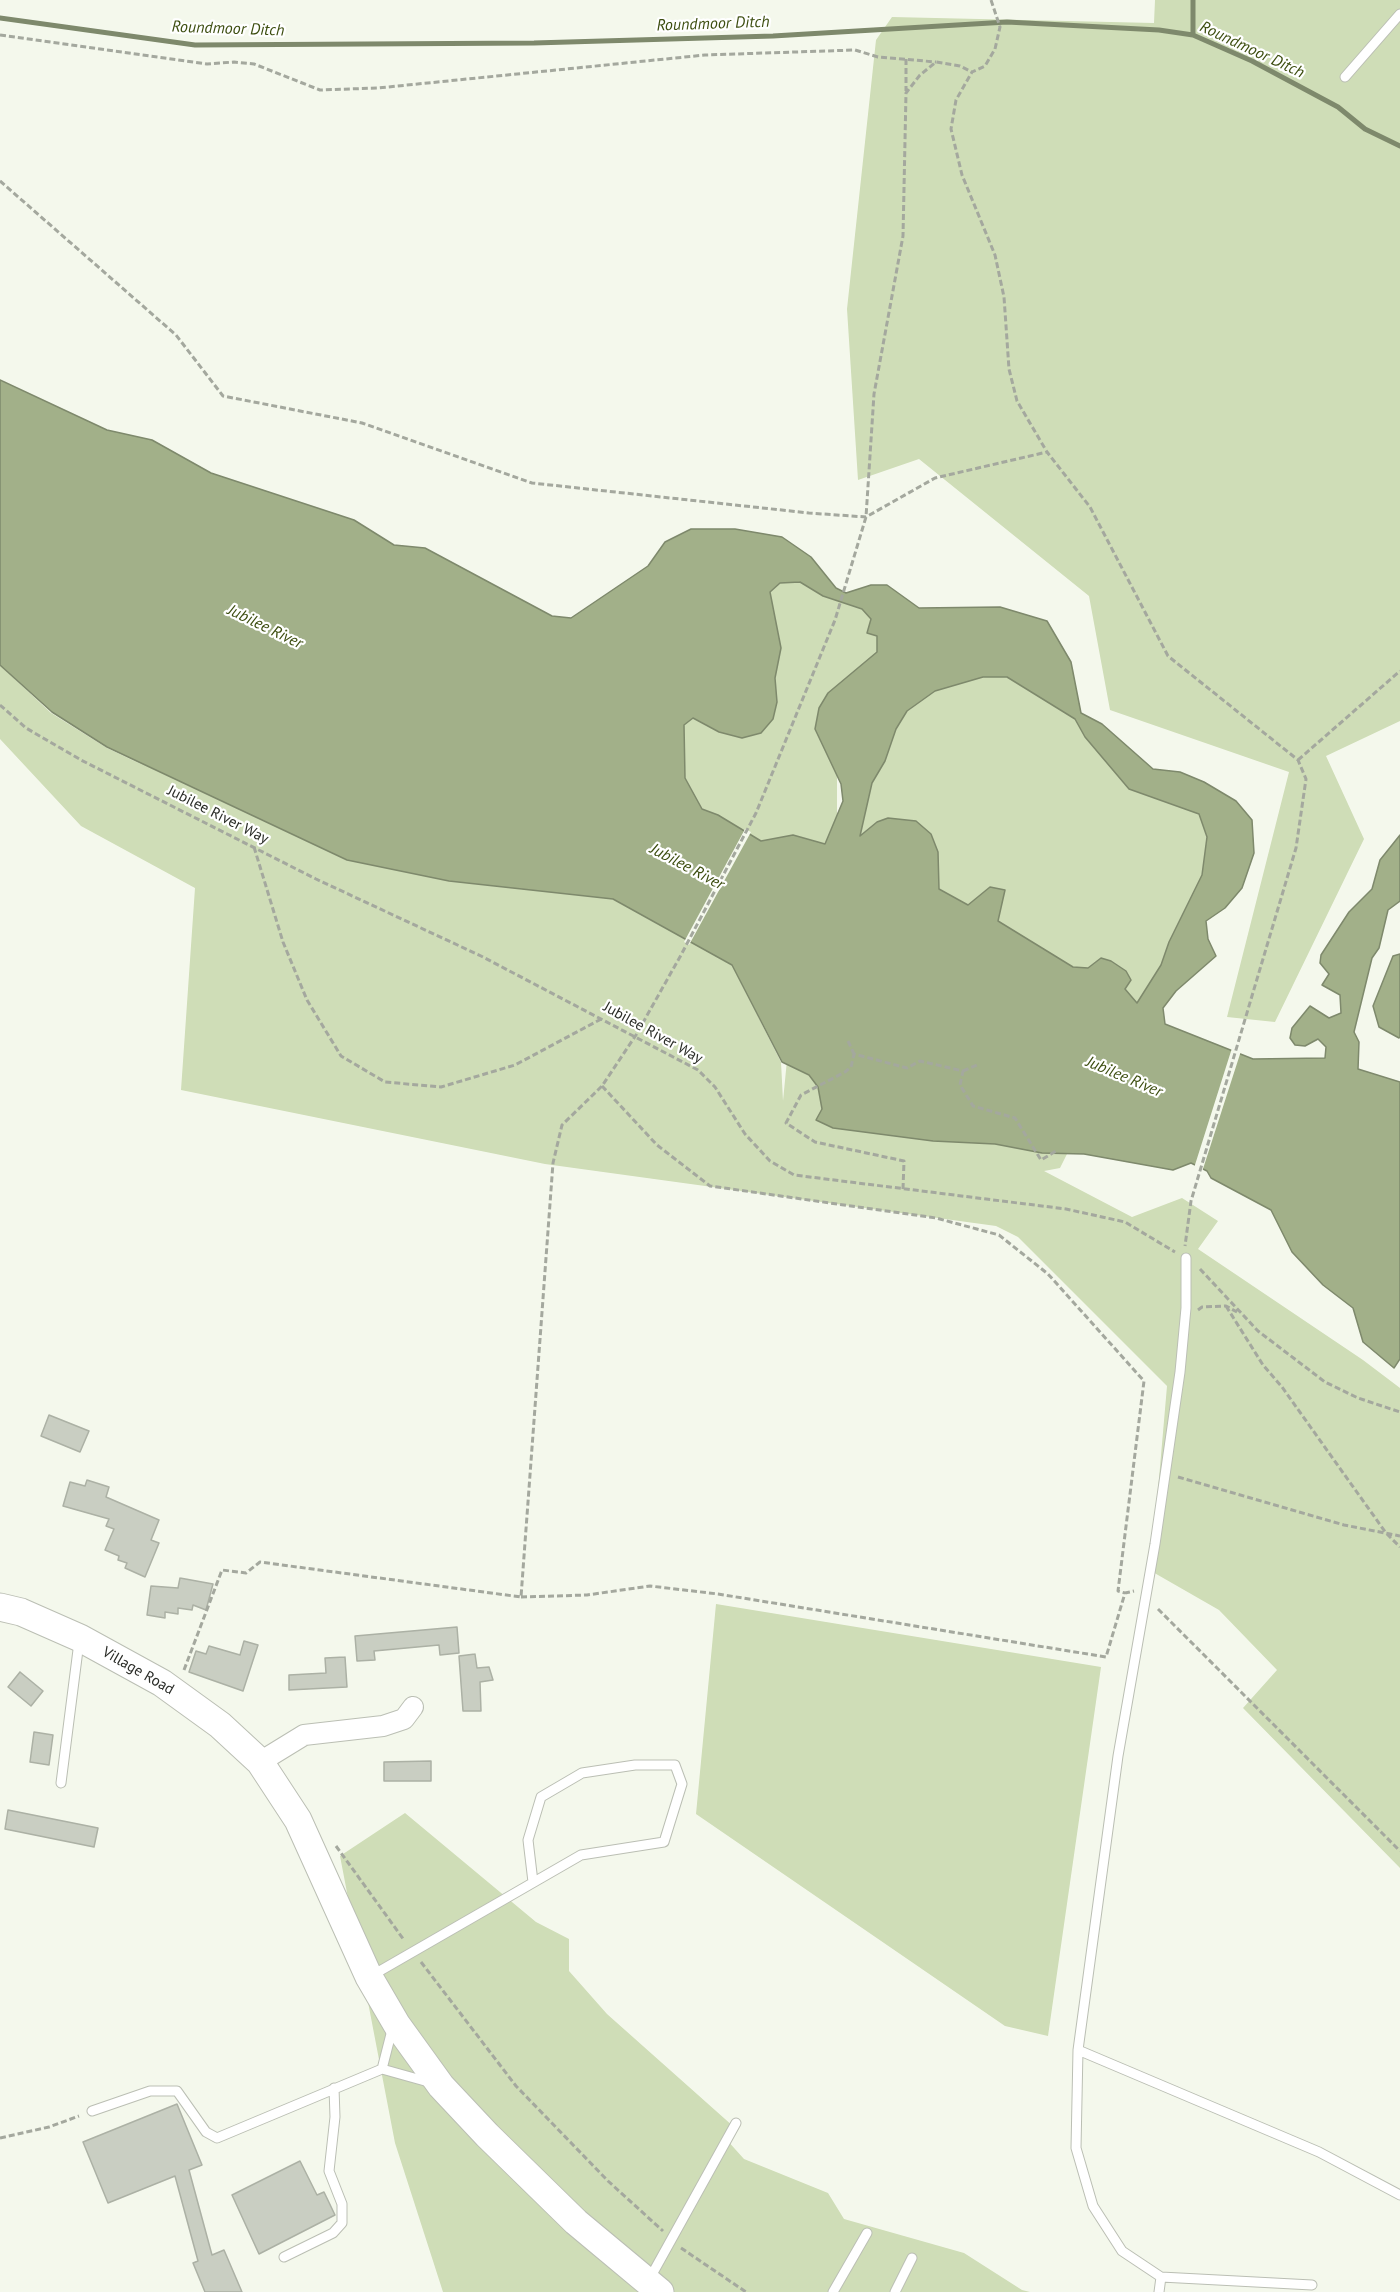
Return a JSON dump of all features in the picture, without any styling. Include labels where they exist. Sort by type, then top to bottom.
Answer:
[{"type":"main road","name":"Village Road","points":[[0,1607],[21,1612],[80,1638],[162,1683],[220,1725],[260,1762],[298,1820],[369,1977],[394,2021],[441,2086],[487,2135],[576,2222],[654,2288]]},
{"type":"street","points":[[260,1762],[304,1735],[383,1726],[404,1719],[413,1707]]},
{"type":"lane","points":[[1345,77],[1400,14]]},
{"type":"lane","points":[[1186,1258],[1180,1372],[1118,1756],[1078,2050],[1076,2148],[1093,2206],[1122,2251],[1161,2277],[1312,2284]]},
{"type":"lane","points":[[61,1783],[80,1638]]},
{"type":"lane","points":[[369,1977],[580,1855],[664,1842],[682,1784],[675,1765],[634,1766],[582,1773],[541,1797],[528,1840],[533,1882]]},
{"type":"lane","points":[[382,2069],[394,2021]]},
{"type":"lane","points":[[1078,2050],[1319,2152],[1400,2194]]},
{"type":"lane","points":[[92,2111],[150,2091],[177,2091],[206,2132],[217,2138],[382,2069],[441,2086]]},
{"type":"lane","points":[[284,2257],[333,2233],[342,2223],[342,2204],[329,2171],[335,2117],[334,2088]]},
{"type":"lane","points":[[654,2288],[672,2238],[736,2122]]},
{"type":"lane","points":[[833,2292],[867,2233]]},
{"type":"lane","points":[[895,2292],[912,2258]]},
{"type":"lane","points":[[1159,2292],[1161,2277]]},
{"type":"path","points":[[991,0],[1000,27],[995,49],[986,66],[972,72],[956,100],[951,129],[962,175],[995,255],[1004,297],[1009,369],[1017,401],[1047,452],[1090,507],[1168,656],[1298,760],[1306,779],[1296,848],[1247,1020],[1191,1201],[1184,1238],[1186,1258]]},
{"type":"path","points":[[0,35],[207,64],[234,62],[254,64],[320,90],[378,88],[705,54],[855,50],[878,57],[906,58],[960,66],[972,72]]},
{"type":"path","points":[[521,1597],[553,1163],[562,1125],[602,1086],[636,1035],[756,813],[835,620],[848,580],[866,517],[874,394],[903,236],[906,58]]},
{"type":"path","points":[[906,93],[920,75],[936,63]]},
{"type":"path","points":[[0,182],[176,335],[223,396],[362,423],[532,483],[866,517],[934,478],[1047,452]]},
{"type":"path","points":[[1298,760],[1400,671]]},
{"type":"path","name":"Jubilee River Way","points":[[0,705],[27,728],[81,760],[316,879],[481,956],[636,1035],[698,1070],[715,1087],[745,1134],[770,1161],[794,1174],[1066,1209],[1125,1222],[1186,1258],[1205,1272],[1239,1313],[1258,1331],[1325,1382],[1358,1398],[1400,1412]]},
{"type":"path","points":[[254,847],[283,942],[307,1000],[341,1056],[385,1082],[441,1086],[515,1065],[603,1018]]},
{"type":"path","points":[[848,1041],[854,1054],[850,1067],[845,1072],[801,1095],[786,1123],[815,1142],[904,1161],[903,1189]]},
{"type":"path","points":[[854,1054],[907,1068],[920,1061],[963,1071],[977,1065]]},
{"type":"path","points":[[963,1071],[960,1085],[973,1106],[1015,1118],[1041,1160],[1056,1151]]},
{"type":"path","points":[[602,1086],[657,1145],[710,1186],[936,1218],[999,1235],[1048,1274],[1144,1381],[1118,1591],[1146,1593],[1400,1851]]},
{"type":"path","points":[[1184,1324],[1202,1307],[1226,1306],[1239,1313]]},
{"type":"path","points":[[1226,1306],[1263,1365],[1386,1533],[1400,1547]]},
{"type":"path","points":[[1165,1473],[1344,1525],[1400,1536]]},
{"type":"path","points":[[181,1679],[222,1570],[246,1573],[260,1562],[521,1597],[587,1595],[650,1586],[718,1594],[1106,1657],[1125,1593]]},
{"type":"path","points":[[331,1840],[516,2086],[608,2181],[672,2238],[679,2247],[746,2292]]},
{"type":"path","points":[[0,2138],[49,2127],[92,2111]]},
{"type":"shaded area","points":[[1155,0],[1400,0],[1400,721],[1326,756],[1364,839],[1275,1022],[1227,1017],[1289,772],[1110,710],[1089,596],[919,459],[858,480],[847,309],[876,40],[892,17],[1154,23]]},
{"type":"shaded area","points":[[691,529],[735,529],[782,537],[811,557],[836,588],[846,593],[871,585],[887,585],[919,608],[1000,607],[1047,621],[1071,662],[1081,713],[1102,724],[1153,769],[1180,772],[1204,782],[1236,801],[1252,820],[1254,853],[1242,888],[1225,908],[1206,921],[1208,939],[1216,956],[1134,1010],[1070,983],[847,855],[840,762],[837,776],[837,842],[825,852],[766,847],[689,814],[571,618],[648,566],[665,542]]},
{"type":"shaded area","points":[[0,665],[51,713],[107,748],[147,767],[107,747],[613,899],[732,965],[781,1062],[783,1101],[787,1060],[1079,1130],[1060,1168],[1044,1171],[1132,1217],[1182,1198],[1218,1221],[1198,1249],[1363,1360],[1400,1388],[1400,1868],[1243,1708],[1277,1670],[1219,1610],[1151,1571],[1167,1386],[1018,1237],[996,1226],[545,1164],[181,1090],[195,888],[81,826],[0,739]]},
{"type":"shaded area","points":[[716,1604],[1101,1667],[1048,2036],[1005,2026],[696,1814]]},
{"type":"shaded area","points":[[405,1813],[536,1922],[569,1939],[569,1971],[607,2014],[734,2127],[726,2139],[744,2159],[828,2193],[844,2219],[964,2253],[1022,2290],[1030,2292],[443,2292],[395,2143],[340,1856]]},
{"type":"water","name":"Jubilee River","points":[[0,380],[107,430],[152,440],[211,473],[354,520],[394,545],[425,548],[552,616],[571,618],[648,566],[665,542],[691,529],[735,529],[782,537],[811,557],[836,588],[846,593],[871,585],[887,585],[919,608],[1000,607],[1047,621],[1071,662],[1081,713],[1102,724],[1153,769],[1180,772],[1204,782],[1236,801],[1252,820],[1254,853],[1242,888],[1225,908],[1206,921],[1208,939],[1216,956],[1176,991],[1163,1008],[1165,1024],[1253,1059],[1325,1058],[1326,1047],[1318,1039],[1305,1046],[1295,1045],[1290,1038],[1292,1028],[1310,1006],[1329,1018],[1341,1013],[1340,995],[1322,985],[1329,974],[1320,963],[1321,955],[1349,912],[1372,889],[1380,860],[1400,835],[1400,901],[1388,910],[1379,948],[1372,958],[1354,1032],[1359,1042],[1358,1069],[1400,1082],[1400,1359],[1394,1368],[1363,1342],[1353,1308],[1323,1285],[1292,1252],[1271,1210],[1211,1178],[1207,1171],[1191,1163],[1173,1170],[1084,1154],[1042,1153],[995,1144],[933,1141],[833,1128],[816,1120],[822,1109],[818,1087],[809,1075],[782,1062],[732,965],[613,899],[449,881],[347,860],[107,747],[52,712],[0,665]],"holes":[[[800,582],[823,596],[862,609],[871,619],[867,633],[877,636],[877,652],[828,693],[819,708],[815,729],[841,784],[843,801],[825,844],[793,835],[761,841],[718,815],[702,809],[685,778],[684,725],[693,718],[719,732],[742,738],[761,733],[773,719],[777,702],[775,678],[781,648],[770,592],[780,583]],[[983,677],[1007,677],[1075,719],[1085,737],[1129,789],[1199,814],[1207,837],[1202,875],[1169,942],[1161,965],[1137,1003],[1125,989],[1131,980],[1126,971],[1111,961],[1101,958],[1088,968],[1073,967],[998,921],[1005,890],[990,887],[968,905],[939,889],[938,852],[931,834],[916,821],[888,818],[877,822],[860,836],[872,783],[885,761],[896,729],[907,711],[935,691]]]},
{"type":"water","points":[[1400,954],[1399,1038],[1379,1027],[1373,1006],[1393,956]]},
{"type":"pier","points":[[745,829],[751,832],[689,945],[684,942]]},
{"type":"pier","points":[[1232,1048],[1241,1051],[1202,1172],[1194,1168]]},
{"type":"building","points":[[49,1415],[89,1431],[80,1452],[41,1436]]},
{"type":"building","points":[[87,1480],[109,1487],[106,1497],[159,1520],[151,1540],[159,1543],[145,1577],[125,1568],[127,1563],[118,1560],[119,1556],[105,1550],[114,1529],[106,1526],[109,1519],[63,1506],[70,1482],[85,1486]]},
{"type":"building","points":[[180,1578],[213,1584],[206,1610],[193,1605],[192,1610],[178,1608],[178,1614],[165,1612],[165,1618],[147,1615],[151,1586],[178,1588]]},
{"type":"building","points":[[457,1627],[459,1653],[440,1655],[439,1645],[374,1651],[375,1660],[357,1661],[355,1636]]},
{"type":"building","points":[[244,1641],[258,1645],[243,1691],[189,1672],[196,1651],[206,1654],[209,1646],[240,1655]]},
{"type":"building","points":[[475,1654],[477,1668],[489,1667],[493,1680],[480,1682],[481,1711],[463,1711],[459,1656]]},
{"type":"building","points":[[345,1657],[347,1687],[289,1690],[289,1675],[326,1673],[325,1658]]},
{"type":"building","points":[[20,1672],[43,1691],[31,1706],[8,1687]]},
{"type":"building","points":[[34,1732],[53,1735],[49,1765],[30,1762]]},
{"type":"building","points":[[431,1761],[431,1781],[384,1781],[384,1762]]},
{"type":"building","points":[[8,1810],[98,1828],[94,1847],[5,1829]]},
{"type":"building","points":[[177,2104],[202,2165],[189,2170],[212,2255],[224,2250],[242,2292],[205,2292],[193,2263],[198,2261],[175,2176],[108,2203],[83,2142]]},
{"type":"building","points":[[300,2161],[317,2195],[324,2192],[335,2215],[259,2254],[232,2195]]},
{"type":"waterway","points":[[1193,0],[1193,35]]},
{"type":"waterway","name":"Roundmoor Ditch","points":[[0,18],[195,45],[534,43],[773,36],[1007,22],[1159,30],[1193,35],[1252,61],[1338,107],[1365,129],[1400,146]]}]
